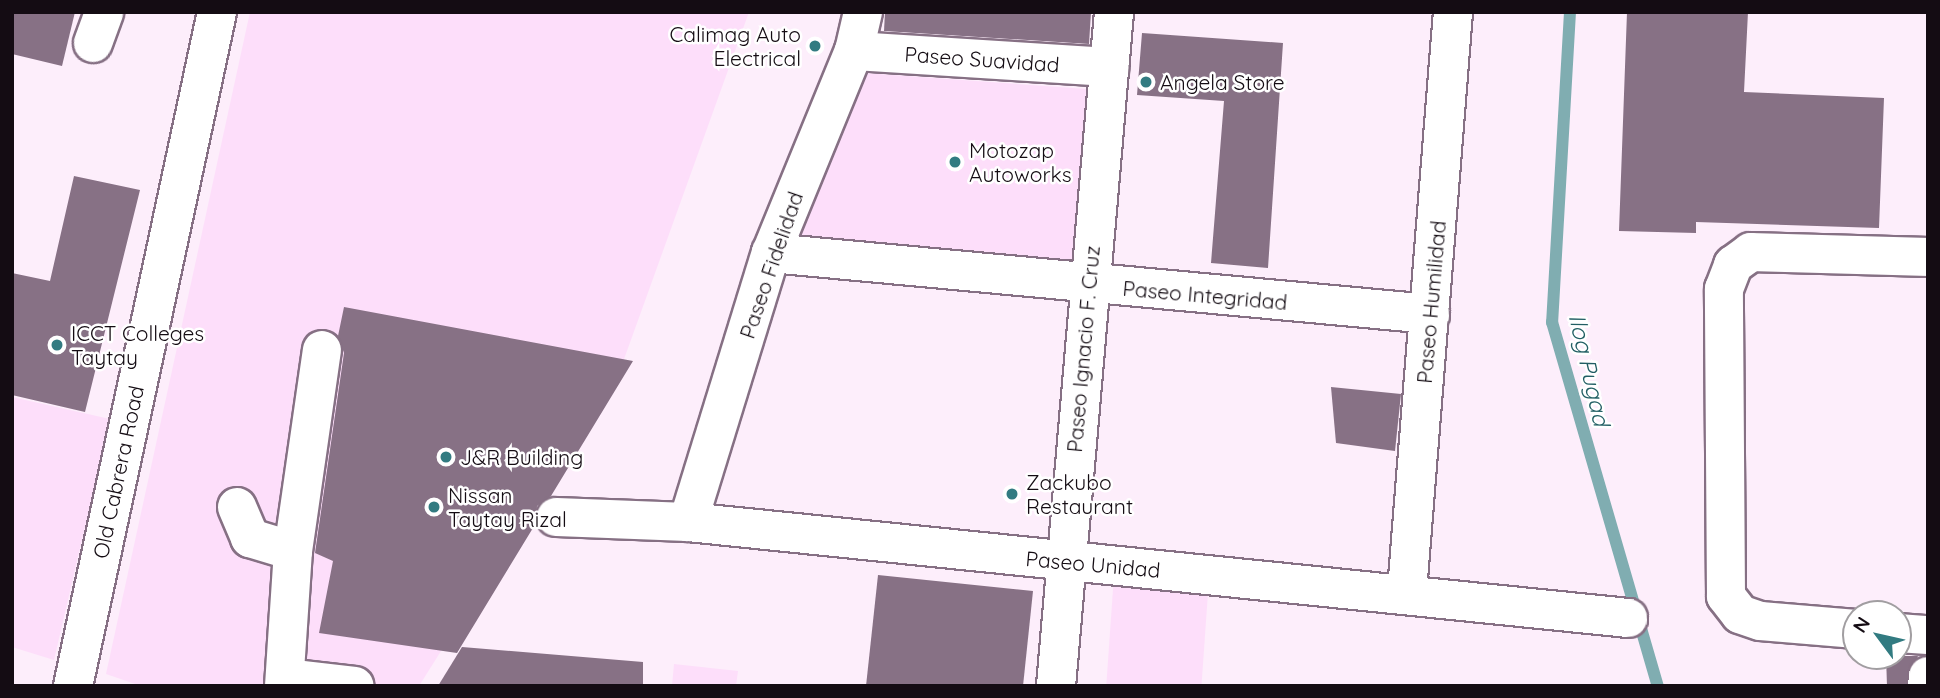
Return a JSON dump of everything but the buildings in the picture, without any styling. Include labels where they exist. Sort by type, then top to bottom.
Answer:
[{"type":"street","name":"Old Cabrera Road","points":[[73,686],[217,12]]},
{"type":"street","name":"Paseo Fidelidad","points":[[688,522],[771,253],[854,51],[863,12]]},
{"type":"street","name":"Paseo Ignacio F. Cruz","points":[[1056,686],[1088,286],[1114,12]]},
{"type":"street","name":"Paseo Humilidad","points":[[1407,592],[1453,12]]},
{"type":"street","name":"Paseo Suavidad","points":[[854,51],[1110,67]]},
{"type":"street","points":[[1842,628],[1760,621],[1740,614],[1726,596],[1724,289],[1733,265],[1751,252],[1928,257]]},
{"type":"street","name":"Paseo Integridad","points":[[771,253],[1088,286],[1430,314]]},
{"type":"street","points":[[322,350],[293,551],[284,682],[355,686]]},
{"type":"street","points":[[237,507],[250,538],[293,551]]},
{"type":"street","name":"Paseo Unidad","points":[[556,517],[688,522],[1066,562],[1407,592],[1628,618]]},
{"type":"street","points":[[1927,686],[1928,676]]},
{"type":"shaded area","points":[[250,12],[749,12],[623,362],[419,686],[141,686],[106,674]]},
{"type":"shaded area","name":"Motozap Autoworks","points":[[865,73],[1087,89],[1073,260],[798,235]]},
{"type":"shaded area","points":[[12,397],[110,419],[54,660],[12,647]]},
{"type":"shaded area","points":[[1114,575],[1209,582],[1201,686],[1106,686]]},
{"type":"shaded area","points":[[674,664],[738,671],[736,686],[672,686]]},
{"type":"waterway","name":"Ilog Pugad","points":[[1570,12],[1552,322],[1658,686]]},
{"type":"place","name":"Calimag Auto Electrical","points":[[815,46]]},
{"type":"place","name":"Angela Store","points":[[1146,82]]},
{"type":"place","name":"Motozap Autoworks","points":[[955,162]]},
{"type":"place","name":"ICCT Colleges Taytay","points":[[57,345]]},
{"type":"place","name":"J&R Building","points":[[446,457]]},
{"type":"place","name":"Zackubo Restaurant","points":[[1012,494]]},
{"type":"place","name":"Nissan Taytay Rizal","points":[[434,507]]}]
